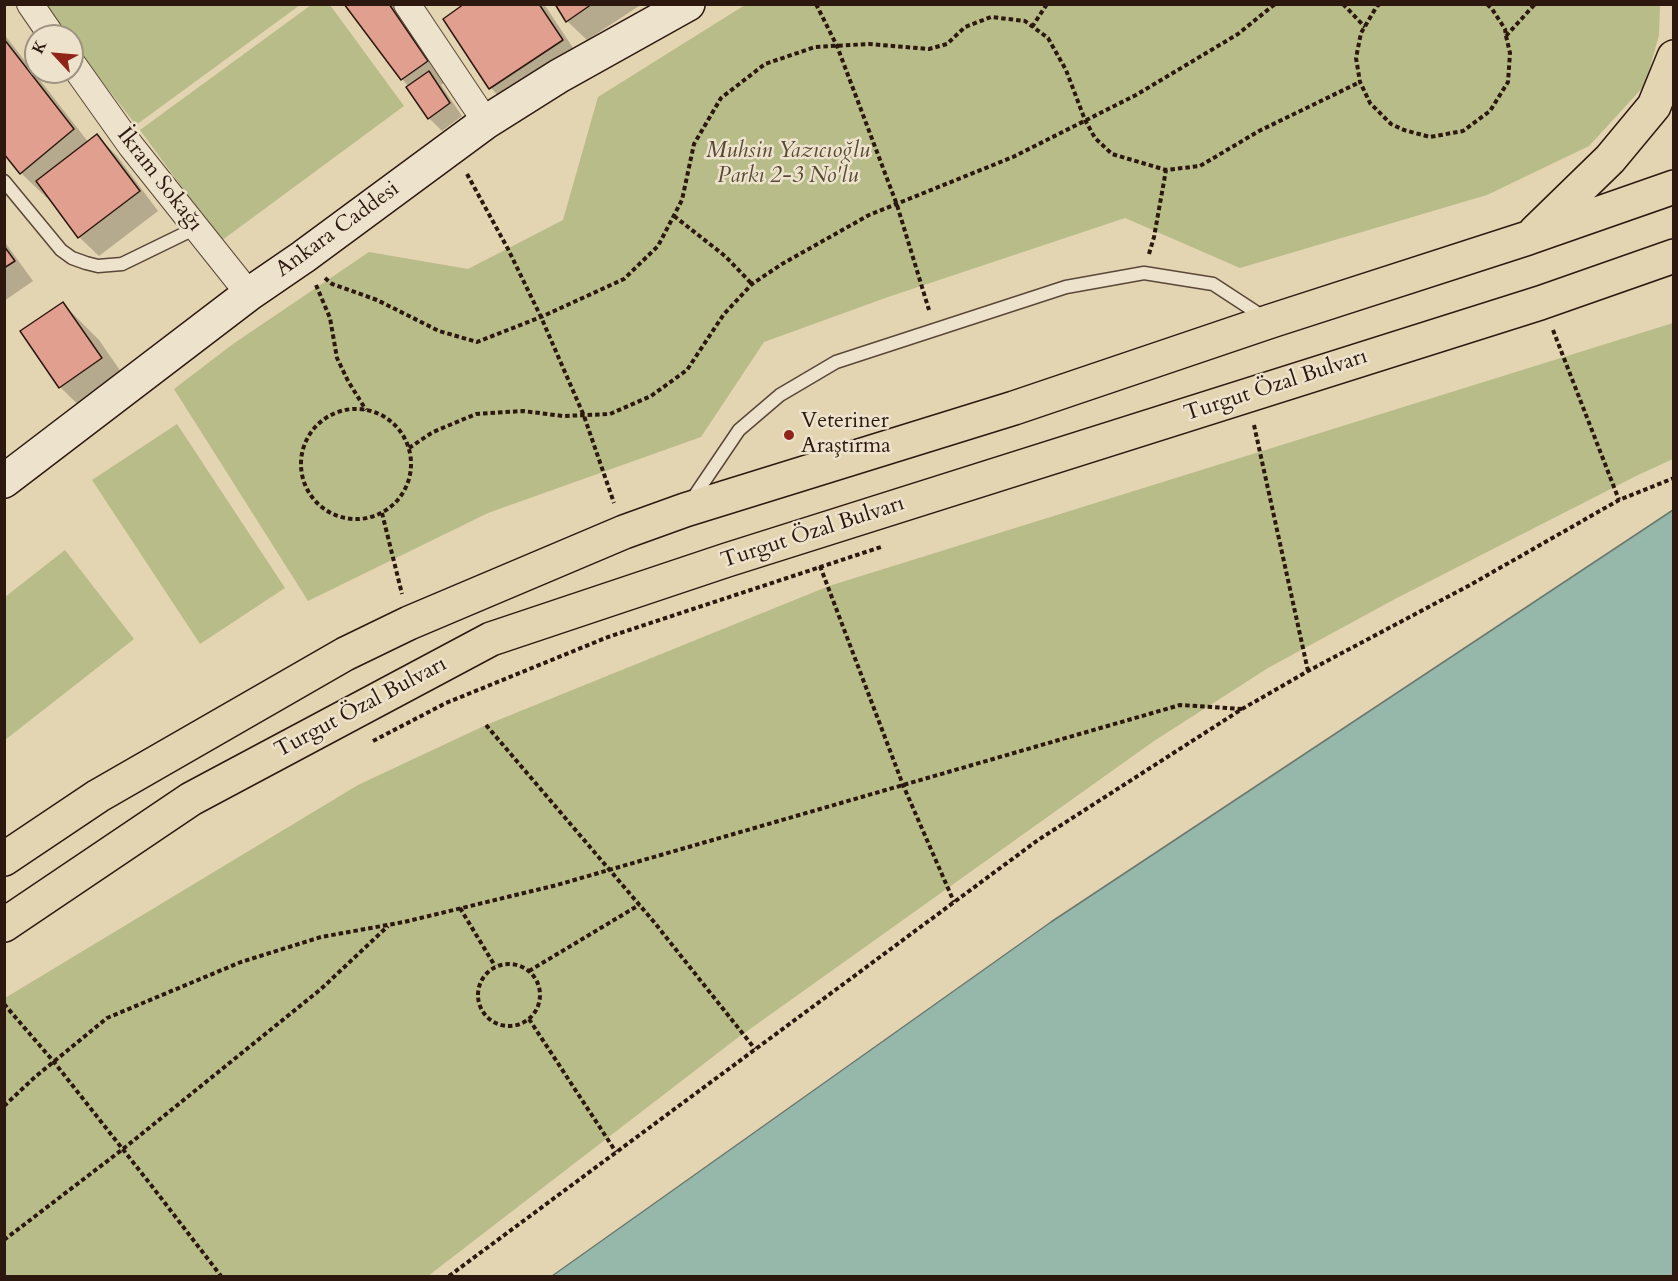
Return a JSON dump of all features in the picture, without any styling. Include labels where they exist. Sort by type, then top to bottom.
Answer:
[{"type":"highway","points":[[1528,238],[1610,159],[1654,106],[1674,57]]},
{"type":"highway","points":[[4,846],[98,796],[345,654],[409,623],[624,532],[685,510],[1014,408],[1271,321],[1528,238],[1674,187]]},
{"type":"highway","name":"Turgut Özal Bulvarı","points":[[4,925],[191,799],[491,639],[808,534],[1540,303],[1674,256]]},
{"type":"highway","points":[[4,860],[98,796]]},
{"type":"main road","name":"Ankara Caddesi","points":[[4,481],[249,294],[486,122],[559,76],[688,4]]},
{"type":"street","points":[[30,4],[44,24]]},
{"type":"street","points":[[406,4],[486,122]]},
{"type":"street","name":"İkram Sokağı","points":[[84,80],[131,146],[249,294]]},
{"type":"lane","points":[[4,181],[61,250],[72,258],[98,266],[122,264],[196,228]]},
{"type":"lane","points":[[685,510],[739,430],[780,394],[836,362],[1066,287],[1144,273],[1213,284],[1271,321]]},
{"type":"path","points":[[816,4],[837,46],[897,204],[935,330]]},
{"type":"path","points":[[1032,27],[1047,4]]},
{"type":"path","points":[[409,448],[433,432],[476,414],[523,411],[563,416],[610,414],[651,396],[687,370],[724,314],[752,284],[782,264],[869,215],[1013,157],[1136,95],[1238,34],[1275,4]]},
{"type":"path","points":[[1343,4],[1365,27]]},
{"type":"path","points":[[1380,4],[1361,33],[1356,58],[1360,82],[1370,103],[1391,124],[1430,137],[1463,131],[1490,111],[1508,82],[1510,53],[1506,36],[1504,29],[1487,4]]},
{"type":"path","points":[[1506,36],[1535,4]]},
{"type":"path","points":[[303,257],[332,284],[377,300],[439,331],[477,342],[541,317],[624,279],[658,246],[682,201],[694,144],[721,98],[765,64],[815,47],[869,44],[929,49],[947,44],[965,27],[991,17],[1025,21],[1048,38],[1066,70],[1085,120],[1095,138],[1112,154],[1166,170],[1200,166],[1259,131],[1360,82]]},
{"type":"path","points":[[452,147],[508,249],[541,317],[584,416],[624,532]]},
{"type":"path","points":[[1144,273],[1154,237],[1166,170]]},
{"type":"path","points":[[674,216],[725,256],[752,284]]},
{"type":"path","points":[[303,257],[330,318],[337,358],[366,410]]},
{"type":"path","points":[[1540,303],[1556,336],[1619,500]]},
{"type":"path","points":[[352,409],[366,410],[385,416],[401,431],[409,448],[411,466],[407,485],[397,502],[382,513],[361,519],[341,518],[330,513],[307,491],[301,473],[301,454],[306,440],[317,424],[334,413],[352,409]]},
{"type":"path","points":[[1265,421],[1254,424],[1308,671]]},
{"type":"path","points":[[449,1276],[1038,840],[1242,709],[1308,671],[1470,585],[1619,500],[1674,477]]},
{"type":"path","points":[[382,513],[409,623]]},
{"type":"path","points":[[808,534],[903,785],[954,902]]},
{"type":"path","points":[[372,741],[446,703],[608,637],[886,546]]},
{"type":"path","points":[[4,1106],[35,1077],[107,1018],[241,962],[321,937],[389,925],[556,885],[1180,705],[1242,709]]},
{"type":"path","points":[[486,725],[639,904],[755,1049]]},
{"type":"path","points":[[529,971],[639,904]]},
{"type":"path","points":[[460,908],[495,966]]},
{"type":"path","points":[[4,1240],[123,1149],[321,989],[389,925]]},
{"type":"path","points":[[507,963],[519,965],[529,971],[536,979],[540,989],[540,1000],[536,1010],[529,1018],[516,1026],[500,1026],[487,1018],[478,1005],[477,990],[483,976],[495,966],[507,963]]},
{"type":"path","points":[[4,1004],[54,1062],[221,1276]]},
{"type":"path","points":[[529,1018],[616,1152]]},
{"type":"green space","points":[[42,5],[300,5],[136,125],[84,58],[84,24],[57,24]]},
{"type":"green space","points":[[311,5],[330,5],[404,106],[221,241],[140,130]]},
{"type":"green space","name":"Muhsin Yazıcıoğlu Parkı 2-3 No'lu","points":[[745,5],[1660,5],[1659,35],[1645,85],[1589,146],[1487,195],[1240,268],[1125,218],[888,297],[764,342],[701,437],[488,513],[308,601],[174,389],[233,344],[369,252],[468,269],[563,220],[598,97]]},
{"type":"green space","points":[[1673,323],[1673,459],[1395,599],[1268,668],[1154,741],[736,1039],[428,1276],[5,1276],[5,998],[358,785],[486,725],[829,586]]},
{"type":"green space","points":[[177,424],[285,588],[200,644],[92,480]]},
{"type":"green space","points":[[65,550],[134,639],[5,740],[5,597]]},
{"type":"shaded area","points":[[1673,510],[1673,1276],[552,1276],[1051,922]]},
{"type":"building","points":[[344,4],[389,4],[428,61],[401,80]]},
{"type":"building","points":[[464,4],[539,4],[563,40],[489,89],[443,19]]},
{"type":"building","points":[[555,4],[592,4],[566,22]]},
{"type":"building","points":[[4,39],[24,65],[24,84],[39,84],[74,129],[20,174],[4,154]]},
{"type":"building","points":[[429,71],[450,103],[428,119],[406,87]]},
{"type":"building","points":[[97,134],[140,191],[78,238],[36,181]]},
{"type":"building","points":[[4,246],[15,261],[4,268]]},
{"type":"building","points":[[63,302],[102,358],[59,388],[20,331]]},
{"type":"place","name":"Veteriner Araştırma","points":[[789,435]]}]
